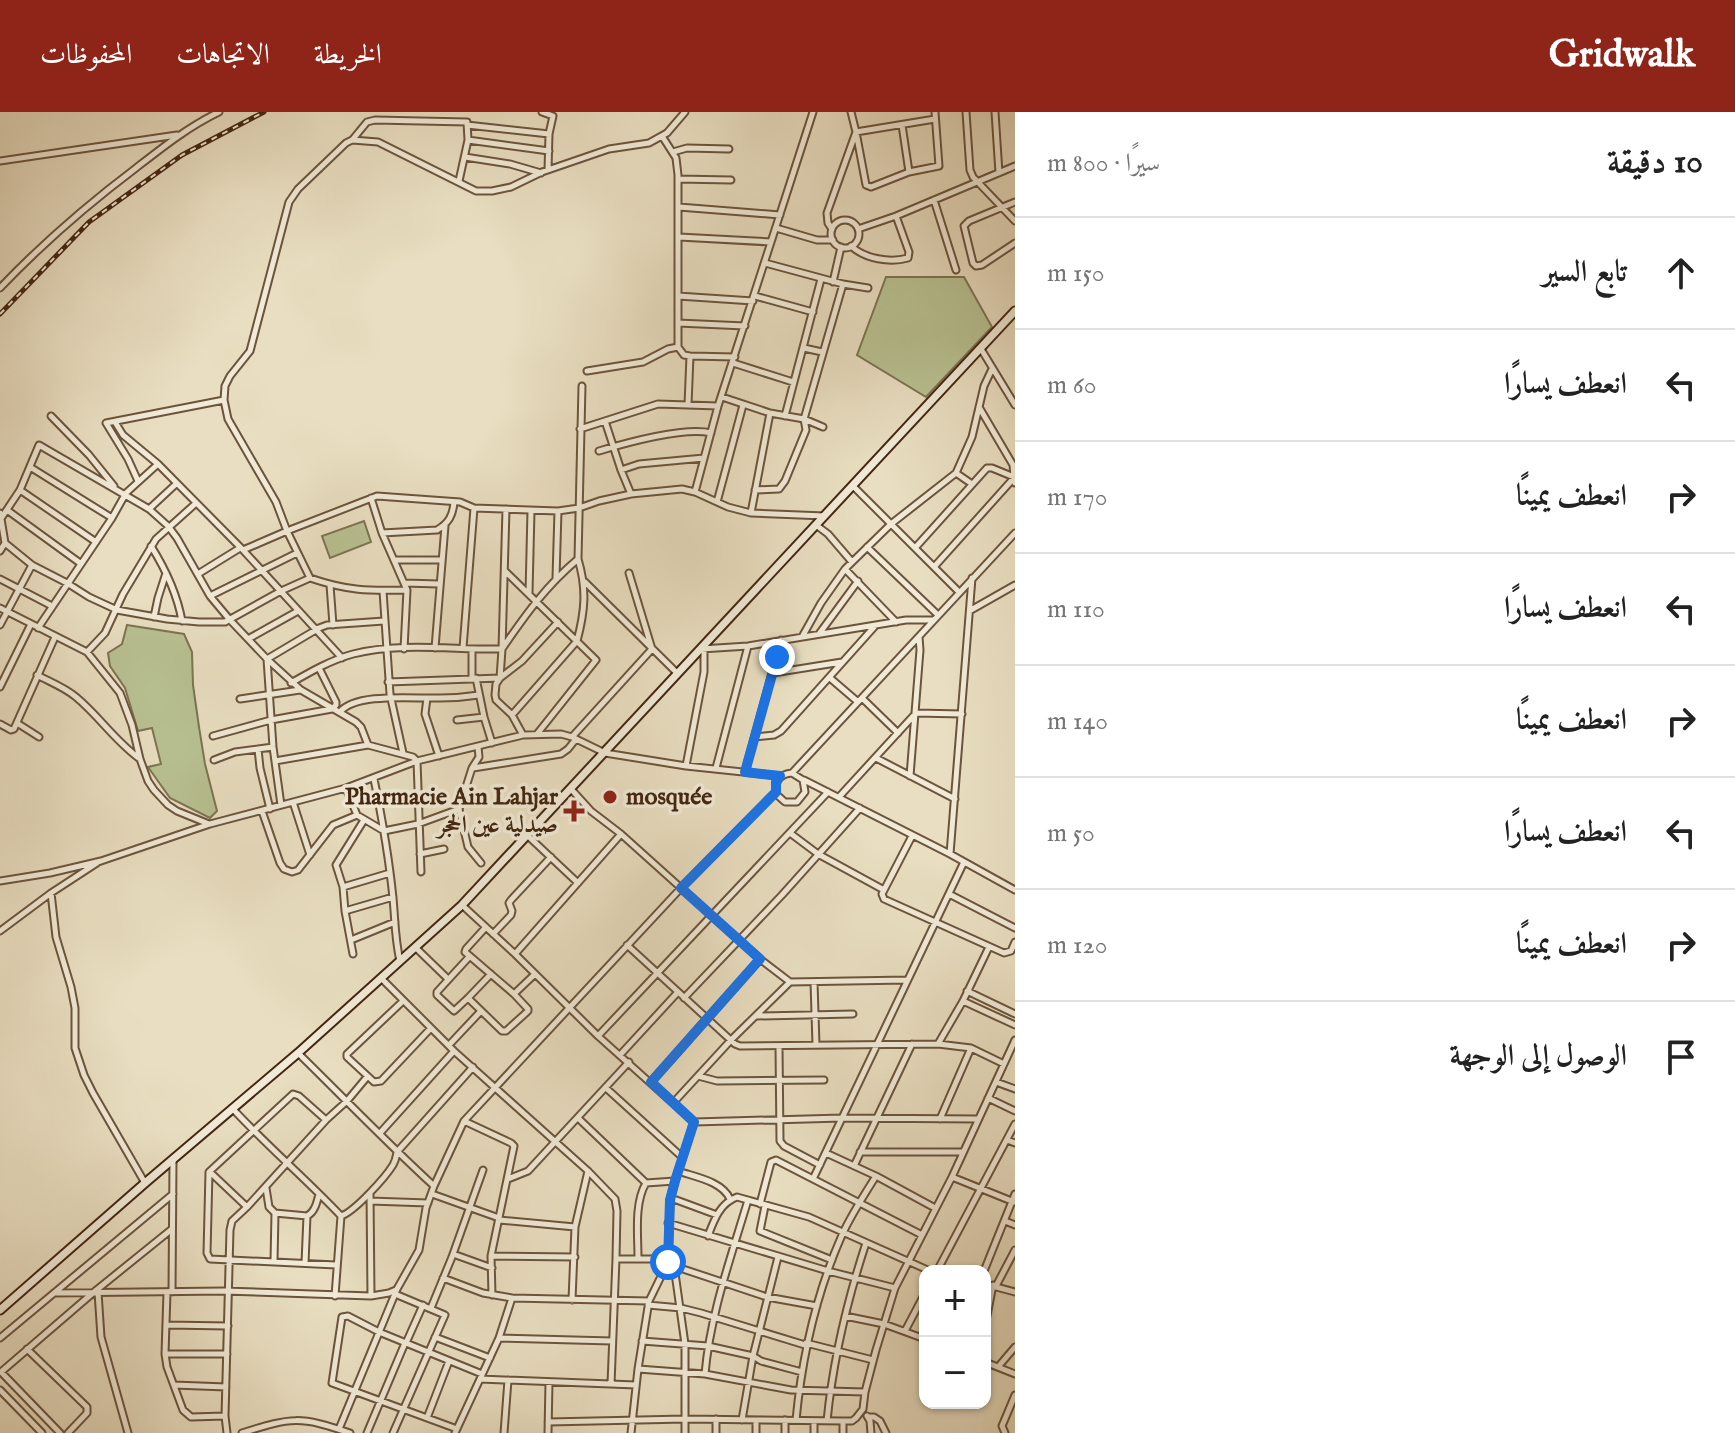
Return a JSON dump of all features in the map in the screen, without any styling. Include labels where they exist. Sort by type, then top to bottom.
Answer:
[{"type":"main road","points":[[0,1310],[298,1053],[462,905],[1015,312]]},
{"type":"street","points":[[0,288],[73,217],[180,134],[219,112]]},
{"type":"street","points":[[542,112],[553,116],[548,170]]},
{"type":"street","points":[[352,140],[378,142],[476,191],[492,191],[511,187],[548,170],[609,149],[649,143],[662,136],[685,112]]},
{"type":"street","points":[[695,492],[718,406],[813,112]]},
{"type":"street","points":[[851,112],[867,187],[909,172],[939,166],[935,115],[902,125],[856,132]]},
{"type":"street","points":[[966,112],[970,170],[1015,221]]},
{"type":"street","points":[[995,112],[999,173]]},
{"type":"street","points":[[459,181],[468,140],[468,113]]},
{"type":"street","points":[[440,584],[359,591],[310,578],[276,502],[228,419],[225,386],[250,351],[289,202],[298,189],[352,140],[367,122],[467,124],[549,134]]},
{"type":"street","points":[[902,125],[909,172]]},
{"type":"street","points":[[833,240],[827,213],[856,132]]},
{"type":"street","points":[[0,161],[180,134]]},
{"type":"street","points":[[662,136],[673,152],[677,165],[678,347],[684,355],[734,360],[793,382]]},
{"type":"street","points":[[468,140],[549,151]]},
{"type":"street","points":[[673,152],[687,148],[729,149]]},
{"type":"street","points":[[465,157],[510,164],[541,173]]},
{"type":"street","points":[[858,229],[1015,166]]},
{"type":"street","points":[[678,179],[731,180]]},
{"type":"street","points":[[934,200],[956,270]]},
{"type":"street","points":[[1015,202],[964,226],[974,265],[982,265],[1015,243]]},
{"type":"street","points":[[679,207],[780,215]]},
{"type":"street","points":[[851,246],[876,258],[908,258],[909,252],[896,216]]},
{"type":"street","points":[[776,228],[817,240],[833,240],[841,247],[851,246],[857,239],[858,229],[853,223],[845,220],[837,222],[832,229]]},
{"type":"street","points":[[679,237],[771,242]]},
{"type":"street","points":[[833,282],[841,247]]},
{"type":"street","points":[[765,263],[833,282],[868,288]]},
{"type":"street","points":[[785,416],[821,279]]},
{"type":"street","points":[[755,490],[779,489],[782,486],[806,430],[804,419],[843,284]]},
{"type":"street","points":[[678,296],[754,299],[813,312]]},
{"type":"street","points":[[678,323],[745,326]]},
{"type":"street","points":[[587,371],[643,362],[678,347]]},
{"type":"street","points":[[804,348],[822,352]]},
{"type":"street","points":[[981,349],[1015,405]]},
{"type":"street","points":[[688,405],[690,356]]},
{"type":"street","points":[[802,637],[845,569],[891,524],[956,473],[972,437],[992,369]]},
{"type":"street","points":[[512,715],[577,641],[585,582],[578,559],[582,386]]},
{"type":"street","points":[[722,397],[823,427]]},
{"type":"street","points":[[138,481],[106,423],[224,400]]},
{"type":"street","points":[[580,429],[658,404],[718,406]]},
{"type":"street","points":[[717,502],[743,405]]},
{"type":"street","points":[[934,567],[1014,479],[1013,465],[979,407]]},
{"type":"street","points":[[751,513],[770,413]]},
{"type":"street","points":[[51,416],[103,469],[116,488]]},
{"type":"street","points":[[605,421],[631,494]]},
{"type":"street","points":[[115,422],[123,435],[158,464],[242,549],[342,658]]},
{"type":"street","points":[[599,451],[691,431],[711,433]]},
{"type":"street","points":[[310,578],[230,620],[219,623],[182,621],[117,610],[2,547],[3,514],[20,490],[39,445],[126,493],[168,526],[186,551],[210,596],[230,620],[267,659],[291,683],[361,727],[368,745]]},
{"type":"street","points":[[621,470],[639,464],[704,458]]},
{"type":"street","points":[[38,628],[126,493],[158,464]]},
{"type":"street","points":[[30,467],[112,518]]},
{"type":"street","points":[[915,548],[989,468],[1014,479]]},
{"type":"street","points":[[956,473],[972,484]]},
{"type":"street","points":[[149,509],[176,484]]},
{"type":"street","points":[[853,486],[959,592]]},
{"type":"street","points":[[198,574],[242,549],[377,496],[460,502],[474,508],[558,511],[631,494],[673,489],[695,492],[739,511],[825,516]]},
{"type":"street","points":[[20,490],[96,542]]},
{"type":"street","points":[[371,498],[382,533],[406,587],[404,649]]},
{"type":"street","points":[[435,648],[445,526],[453,514],[454,502]]},
{"type":"street","points":[[87,652],[105,633],[151,546],[168,526],[195,504]]},
{"type":"street","points":[[463,648],[474,508]]},
{"type":"street","points":[[500,678],[506,509]]},
{"type":"street","points":[[529,593],[531,511]]},
{"type":"street","points":[[556,578],[558,511]]},
{"type":"street","points":[[3,514],[80,563]]},
{"type":"street","points":[[816,525],[852,562]]},
{"type":"street","points":[[382,533],[437,530],[445,526]]},
{"type":"street","points":[[0,881],[101,861],[210,824],[346,788],[417,761],[523,735],[561,734],[605,753],[686,766],[780,776],[792,773],[1015,533]]},
{"type":"street","points":[[151,546],[167,572],[182,621]]},
{"type":"street","points":[[867,547],[936,618]]},
{"type":"street","points":[[210,596],[297,553]]},
{"type":"street","points":[[502,649],[536,600],[578,559]]},
{"type":"street","points":[[394,560],[442,560]]},
{"type":"street","points":[[0,625],[32,565]]},
{"type":"street","points":[[845,569],[896,622]]},
{"type":"street","points":[[505,570],[596,660],[536,735]]},
{"type":"street","points":[[154,617],[167,572]]},
{"type":"street","points":[[629,573],[652,649]]},
{"type":"street","points":[[950,854],[972,578]]},
{"type":"street","points":[[0,579],[52,606]]},
{"type":"street","points":[[819,634],[858,581]]},
{"type":"street","points":[[585,582],[677,673]]},
{"type":"street","points":[[330,585],[333,625]]},
{"type":"street","points":[[971,610],[1015,585]]},
{"type":"street","points":[[383,591],[388,682],[403,753]]},
{"type":"street","points":[[0,608],[87,652],[120,693],[148,781],[168,805],[210,824]]},
{"type":"street","points":[[248,639],[298,611]]},
{"type":"street","points":[[686,766],[704,672],[702,649],[748,646],[936,618]]},
{"type":"street","points":[[267,659],[319,628],[384,621]]},
{"type":"street","points":[[523,735],[512,715],[496,700],[496,684],[558,622]]},
{"type":"street","points":[[0,687],[31,624]]},
{"type":"street","points":[[755,737],[781,731],[875,625]]},
{"type":"street","points":[[910,776],[919,636]]},
{"type":"street","points":[[0,724],[13,730],[55,637]]},
{"type":"street","points":[[745,772],[781,640]]},
{"type":"street","points":[[716,769],[748,646]]},
{"type":"street","points":[[291,683],[342,658],[363,652],[387,649],[502,649]]},
{"type":"street","points":[[472,768],[561,754],[652,649]]},
{"type":"street","points":[[472,650],[474,678],[492,743]]},
{"type":"street","points":[[267,659],[273,747],[281,805]]},
{"type":"street","points":[[773,674],[843,661]]},
{"type":"street","points":[[213,736],[271,720],[332,709],[336,702],[319,668]]},
{"type":"street","points":[[37,675],[74,695],[140,759]]},
{"type":"street","points":[[388,682],[500,678]]},
{"type":"street","points":[[830,678],[898,733]]},
{"type":"street","points":[[240,699],[301,690]]},
{"type":"street","points":[[340,712],[348,705],[390,697],[479,695]]},
{"type":"street","points":[[427,698],[425,714],[439,756]]},
{"type":"street","points":[[839,797],[916,713],[962,714]]},
{"type":"street","points":[[457,720],[484,717]]},
{"type":"street","points":[[17,723],[39,737]]},
{"type":"street","points":[[275,761],[368,745],[413,757],[417,761],[421,872]]},
{"type":"street","points":[[214,760],[235,752],[273,747]]},
{"type":"street","points":[[478,747],[479,757],[472,768],[459,809],[468,847],[481,863]]},
{"type":"street","points":[[258,749],[270,809]]},
{"type":"street","points":[[876,758],[955,799]]},
{"type":"street","points":[[792,773],[1015,890]]},
{"type":"street","points":[[780,776],[776,781],[776,792],[779,799],[785,802],[797,802],[805,792],[803,780]]},
{"type":"street","points":[[374,779],[384,831],[400,961]]},
{"type":"street","points":[[346,788],[357,815],[384,831],[418,824],[459,809]]},
{"type":"street","points":[[571,789],[591,811],[790,982],[907,980]]},
{"type":"street","points":[[339,1429],[396,1292],[419,1250],[428,1203],[464,1121],[681,888],[776,792]]},
{"type":"street","points":[[598,1036],[828,792]]},
{"type":"street","points":[[293,802],[310,855]]},
{"type":"street","points":[[684,998],[860,808]]},
{"type":"street","points":[[262,811],[284,869],[292,872],[298,870],[333,825],[357,815]]},
{"type":"street","points":[[353,954],[343,887],[336,865],[364,820]]},
{"type":"street","points":[[790,833],[818,854],[884,890]]},
{"type":"street","points":[[515,954],[621,834]]},
{"type":"street","points":[[528,836],[578,883]]},
{"type":"street","points":[[912,836],[882,894],[886,900],[989,947],[1009,953],[1015,942]]},
{"type":"street","points":[[420,854],[444,849]]},
{"type":"street","points":[[493,934],[511,915],[511,900],[551,857]]},
{"type":"street","points":[[0,931],[101,861]]},
{"type":"street","points":[[813,1179],[964,862]]},
{"type":"street","points":[[343,887],[390,873]]},
{"type":"street","points":[[51,893],[56,937],[75,1008],[75,1048],[93,1093],[145,1183]]},
{"type":"street","points":[[949,894],[1015,928]]},
{"type":"street","points":[[345,911],[393,897]]},
{"type":"street","points":[[462,905],[598,1036],[694,1122],[842,1118],[978,1119]]},
{"type":"street","points":[[351,940],[395,922]]},
{"type":"street","points":[[468,998],[502,1031],[506,1031],[528,1011],[514,994],[465,952],[486,927]]},
{"type":"street","points":[[627,945],[740,1046],[938,1044],[971,1048],[1004,1064]]},
{"type":"street","points":[[415,947],[448,979]]},
{"type":"street","points":[[938,1044],[989,947]]},
{"type":"street","points":[[470,956],[437,991],[437,995],[455,1011],[491,974]]},
{"type":"street","points":[[651,1082],[760,959]]},
{"type":"street","points":[[514,994],[535,974]]},
{"type":"street","points":[[381,978],[454,1051],[615,1199],[611,1384]]},
{"type":"street","points":[[674,1102],[790,982]]},
{"type":"street","points":[[814,982],[816,1045]]},
{"type":"street","points":[[967,991],[1015,1014]]},
{"type":"street","points":[[620,1055],[678,992]]},
{"type":"street","points":[[403,1001],[347,1054],[367,1077],[374,1082],[383,1080],[431,1028]]},
{"type":"street","points":[[963,1001],[1015,1025]]},
{"type":"street","points":[[449,1045],[481,1011]]},
{"type":"street","points":[[755,1016],[853,1014]]},
{"type":"street","points":[[548,1422],[685,1419],[852,1421],[856,1418],[863,1409],[873,1360],[895,1288],[952,1177],[1015,1040]]},
{"type":"street","points":[[854,1166],[912,1044]]},
{"type":"street","points":[[779,1046],[782,1144],[776,1160],[771,1162],[760,1231],[832,1260]]},
{"type":"street","points":[[940,1119],[971,1048]]},
{"type":"street","points":[[380,1133],[454,1051]]},
{"type":"street","points":[[298,1053],[434,1186]]},
{"type":"street","points":[[1008,1056],[1015,1058]]},
{"type":"street","points":[[507,1179],[528,1171],[629,1062]]},
{"type":"street","points":[[341,1216],[370,1192],[393,1165],[397,1152],[473,1067]]},
{"type":"street","points":[[698,1076],[717,1081],[824,1080]]},
{"type":"street","points":[[227,1433],[225,1416],[232,1221],[367,1077]]},
{"type":"street","points":[[996,1082],[1015,1089]]},
{"type":"street","points":[[606,1088],[682,1157]]},
{"type":"street","points":[[326,1120],[295,1094],[209,1172],[207,1256],[210,1259],[336,1265]]},
{"type":"street","points":[[988,1098],[1015,1111]]},
{"type":"street","points":[[232,1108],[341,1216],[335,1296]]},
{"type":"street","points":[[578,1118],[646,1183],[675,1181]]},
{"type":"street","points":[[464,1121],[513,1144],[491,1256],[492,1295]]},
{"type":"street","points":[[631,1433],[649,1303],[668,1262],[671,1198],[694,1122]]},
{"type":"street","points":[[940,1265],[1015,1124]]},
{"type":"street","points":[[1007,1140],[1015,1143]]},
{"type":"street","points":[[782,1144],[820,1165]]},
{"type":"street","points":[[860,1152],[963,1152]]},
{"type":"street","points":[[826,1153],[935,1208]]},
{"type":"street","points":[[173,1160],[167,1367],[183,1410],[191,1417],[225,1416]]},
{"type":"street","points":[[776,1160],[922,1235]]},
{"type":"street","points":[[431,1308],[483,1170]]},
{"type":"street","points":[[572,1300],[575,1227],[588,1171]]},
{"type":"street","points":[[678,1171],[721,1187],[730,1199]]},
{"type":"street","points":[[209,1172],[247,1207]]},
{"type":"street","points":[[796,1420],[806,1344],[828,1271],[843,1233],[876,1176]]},
{"type":"street","points":[[952,1177],[1014,1199],[987,1265]]},
{"type":"street","points":[[638,1258],[639,1204],[646,1183]]},
{"type":"street","points":[[266,1187],[267,1201],[275,1213],[274,1261]]},
{"type":"street","points":[[370,1192],[371,1296]]},
{"type":"street","points":[[275,1213],[307,1216],[313,1211],[319,1193]]},
{"type":"street","points":[[0,1338],[173,1194]]},
{"type":"street","points":[[432,1194],[499,1219],[575,1227]]},
{"type":"street","points":[[708,1236],[717,1215],[730,1199],[737,1197],[798,1213],[919,1266]]},
{"type":"street","points":[[671,1198],[717,1215]]},
{"type":"street","points":[[705,1374],[714,1318],[748,1200]]},
{"type":"street","points":[[370,1201],[428,1203]]},
{"type":"street","points":[[305,1263],[307,1216]]},
{"type":"street","points":[[1005,1221],[1015,1225]]},
{"type":"street","points":[[668,1223],[778,1257],[895,1288]]},
{"type":"street","points":[[60,1433],[0,1372],[172,1229]]},
{"type":"street","points":[[827,1421],[837,1351],[866,1243]]},
{"type":"street","points":[[991,1298],[994,1286],[1015,1250]]},
{"type":"street","points":[[453,1254],[492,1268]]},
{"type":"street","points":[[491,1256],[575,1257]]},
{"type":"street","points":[[742,1420],[753,1356],[778,1257]]},
{"type":"street","points":[[616,1259],[660,1259],[767,1297],[817,1306]]},
{"type":"street","points":[[674,1266],[685,1344],[685,1433]]},
{"type":"street","points":[[443,1278],[492,1295],[512,1298],[614,1300],[681,1308],[759,1332],[873,1360]]},
{"type":"street","points":[[991,1285],[1015,1292]]},
{"type":"street","points":[[96,1292],[101,1337],[128,1433]]},
{"type":"street","points":[[54,1293],[228,1292],[371,1296],[396,1292],[445,1315],[393,1433]]},
{"type":"street","points":[[512,1298],[499,1338],[481,1376],[456,1431],[334,1384],[331,1380],[342,1317],[348,1316],[481,1376],[508,1380],[636,1385]]},
{"type":"street","points":[[367,1433],[423,1305]]},
{"type":"street","points":[[905,1331],[919,1309]]},
{"type":"street","points":[[845,1316],[884,1324],[920,1337]]},
{"type":"street","points":[[167,1325],[228,1326]]},
{"type":"street","points":[[435,1337],[490,1358]]},
{"type":"street","points":[[499,1338],[612,1341]]},
{"type":"street","points":[[642,1341],[708,1346],[802,1372]]},
{"type":"street","points":[[998,1367],[1015,1347]]},
{"type":"street","points":[[27,1349],[87,1407],[87,1413],[68,1433]]},
{"type":"street","points":[[165,1354],[227,1354]]},
{"type":"street","points":[[427,1418],[449,1361]]},
{"type":"street","points":[[991,1364],[1015,1374]]},
{"type":"street","points":[[638,1369],[705,1374],[771,1387],[865,1392]]},
{"type":"street","points":[[504,1433],[508,1380]]},
{"type":"street","points":[[548,1433],[549,1382]]},
{"type":"street","points":[[174,1385],[226,1387]]},
{"type":"street","points":[[0,1390],[42,1433]]},
{"type":"street","points":[[1005,1433],[1002,1426],[1015,1395]]},
{"type":"street","points":[[863,1409],[870,1421],[871,1433]]},
{"type":"street","points":[[868,1417],[880,1421],[886,1433]]},
{"type":"street","points":[[716,1419],[716,1433]]},
{"type":"street","points":[[242,1433],[288,1420],[311,1421],[350,1433]]},
{"type":"street","points":[[756,1420],[756,1433]]},
{"type":"street","points":[[785,1420],[785,1433]]},
{"type":"street","points":[[814,1421],[814,1433]]},
{"type":"street","points":[[843,1421],[843,1433]]},
{"type":"green space","points":[[886,277],[964,277],[992,327],[926,397],[857,355]]},
{"type":"green space","points":[[364,521],[371,542],[330,558],[322,536]]},
{"type":"green space","points":[[127,625],[184,634],[192,652],[199,727],[217,811],[210,818],[170,798],[148,767],[161,764],[152,728],[138,731],[125,688],[110,666],[108,653],[122,644]]},
{"type":"railway","points":[[0,314],[89,222],[182,155],[264,112]]},
{"type":"place","name":"mosquée","points":[[610,797]]},
{"type":"place","name":"Pharmacie Ain Lahjar صيدلية عين الحجر","points":[[574,811]]},
{"type":"route","points":[[668,1262],[670,1200],[694,1122],[651,1082],[760,959],[681,888],[776,792],[776,781],[780,776],[745,772],[777,657]]}]
